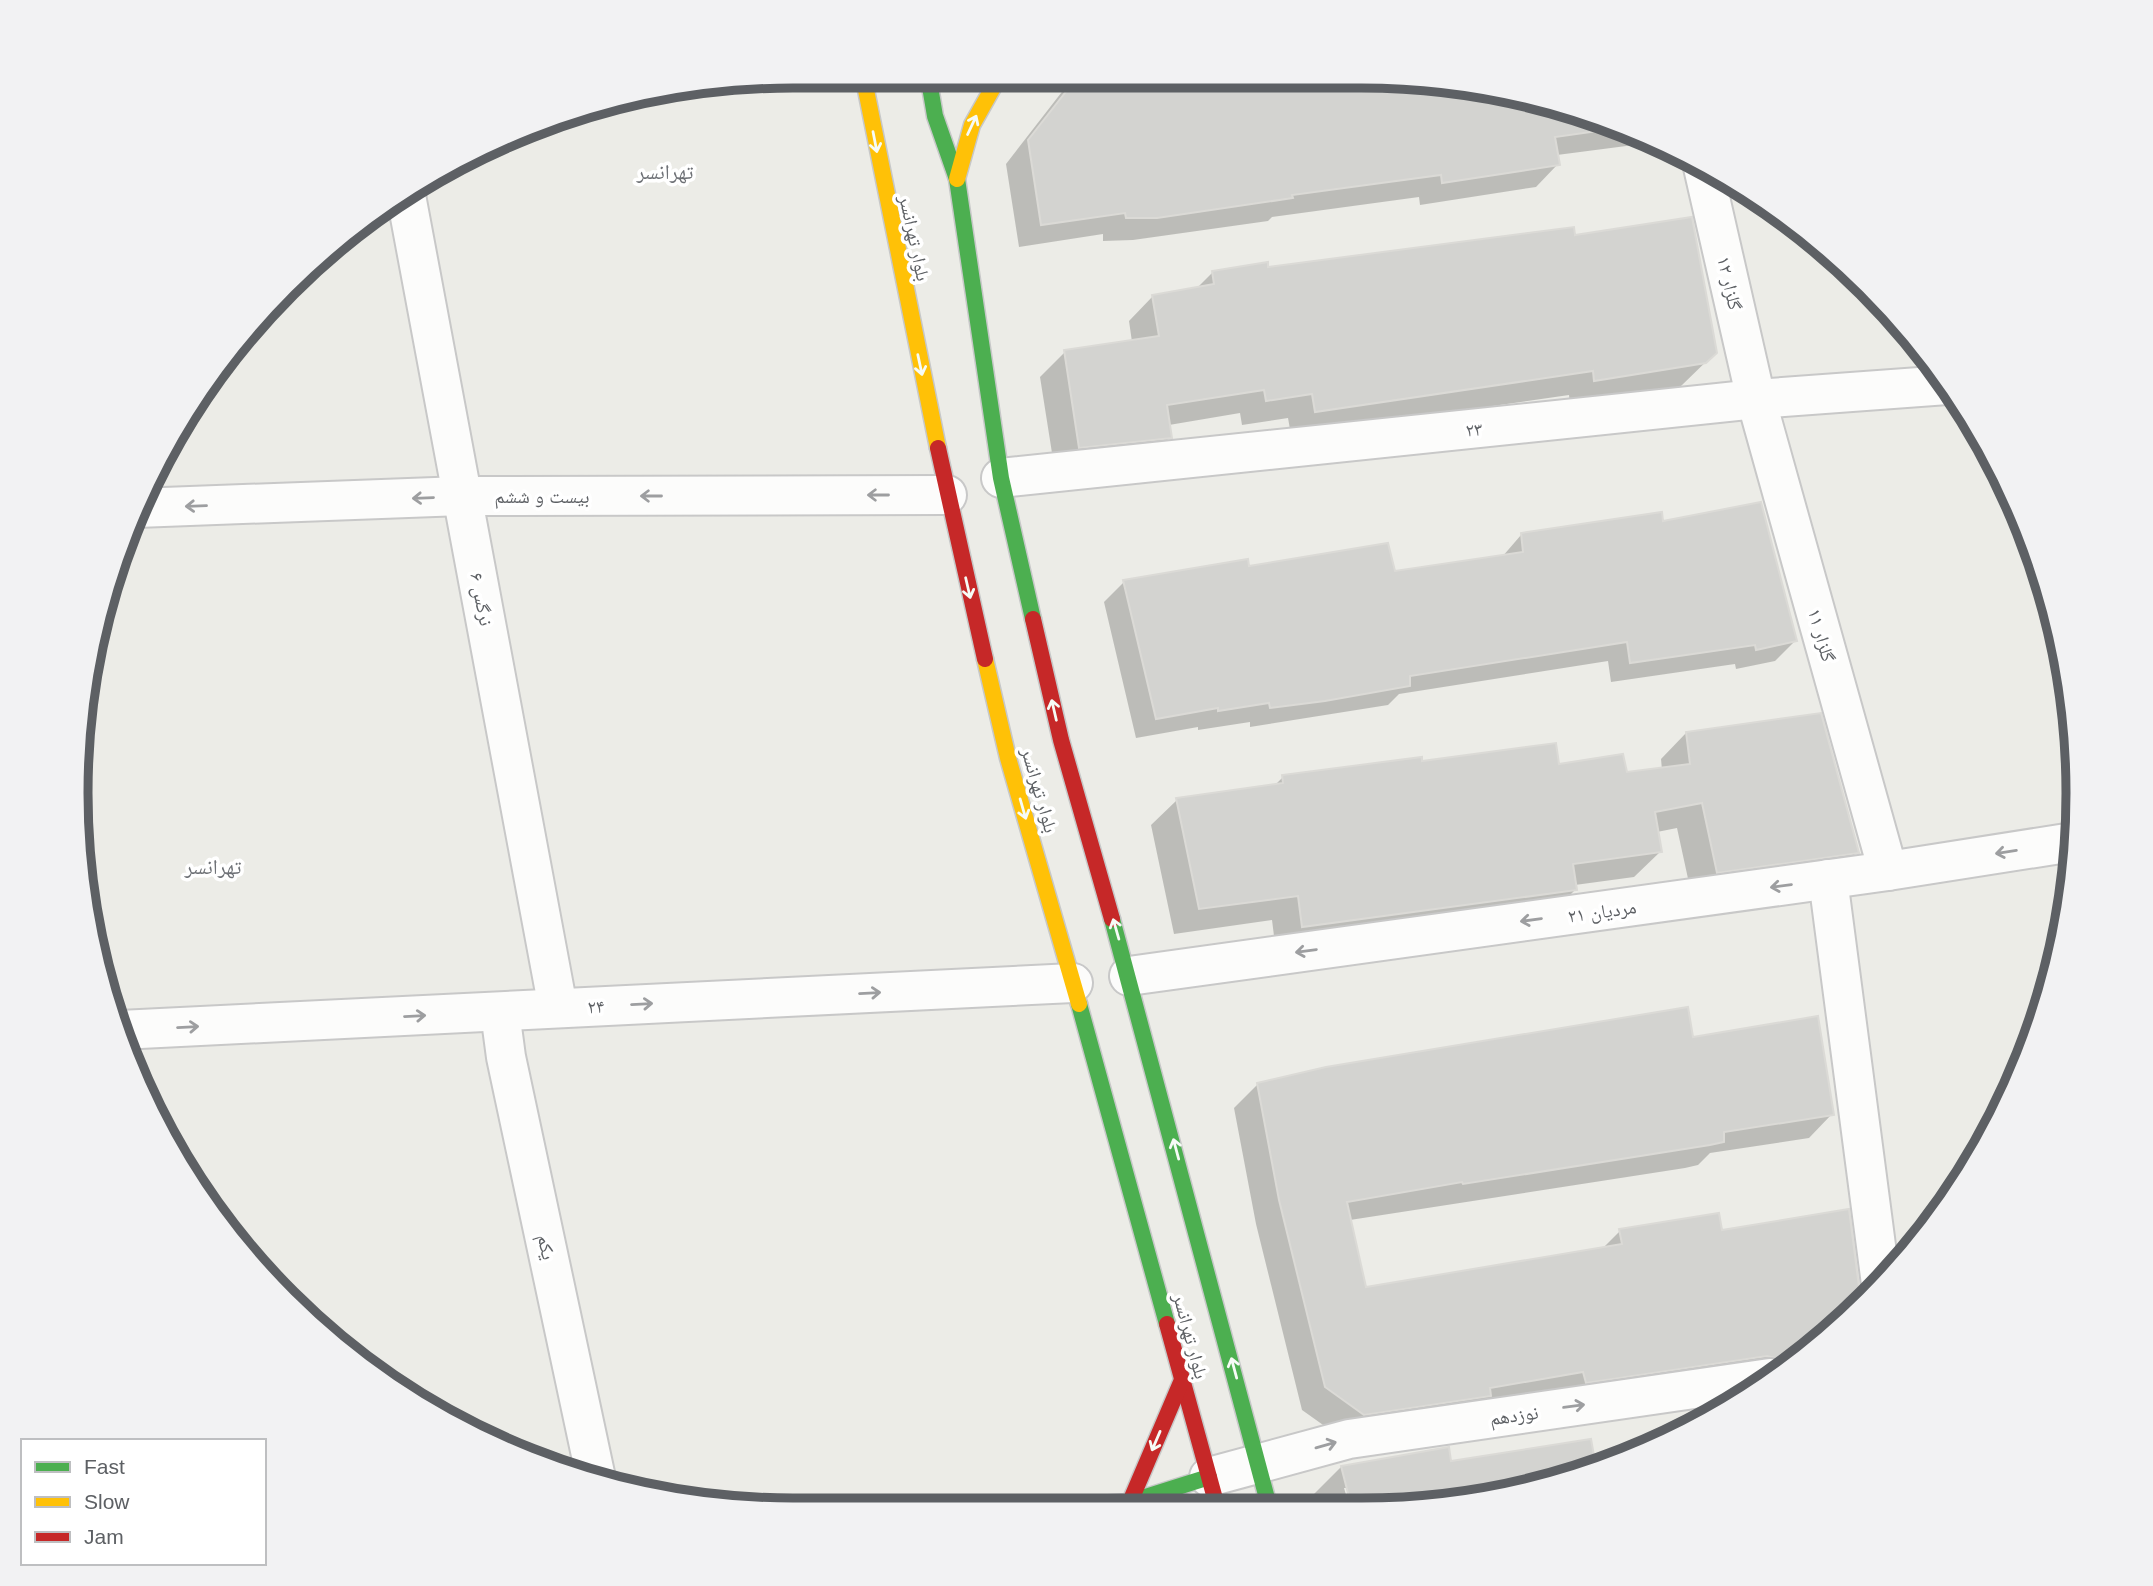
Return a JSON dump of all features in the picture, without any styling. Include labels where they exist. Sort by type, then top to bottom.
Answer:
[{"type":"main road","name":"بلوار تهرانسر","points":[[866,88],[947,495],[1008,758],[1195,1426],[1220,1487]]},
{"type":"main road","name":"بلوار تهرانسر","points":[[930,88],[934,116],[957,179],[1000,478],[1061,740],[1129,976],[1267,1498]]},
{"type":"main road","points":[[957,179],[967,135],[991,88]]},
{"type":"main road","points":[[1135,1498],[1182,1380]]},
{"type":"main road","points":[[1232,1440],[1242,1430],[1245,1410]]},
{"type":"main road","points":[[1164,1498],[1220,1487],[1195,1426]]},
{"type":"street","name":"گلزار ۱۲","points":[[1706,178],[1756,399]]},
{"type":"street","name":"نرگس ۶","points":[[407,202],[558,1008]]},
{"type":"street","name":"۲۳","points":[[1000,478],[1756,399],[1935,385]]},
{"type":"street","name":"گلزار ۱۱","points":[[1756,399],[1888,871]]},
{"type":"street","name":"بیست و ششم","points":[[148,508],[462,496],[947,495]]},
{"type":"street","name":"۲۱ مردیان","points":[[1129,976],[1888,871],[2064,843]]},
{"type":"street","points":[[1828,879],[1879,1270]]},
{"type":"street","name":"۲۴","points":[[129,1030],[1073,983]]},
{"type":"street","name":"یکم","points":[[500,1012],[506,1057],[594,1469]]},
{"type":"street","name":"نوزدهم","points":[[1220,1487],[1260,1464],[1349,1439],[1751,1381]]},
{"type":"building","points":[[1069,88],[1406,89],[1498,101],[1602,130],[1555,137],[1560,165],[1442,183],[1441,175],[1292,195],[1293,198],[1157,218],[1126,218],[1125,213],[1041,225],[1028,140]]},
{"type":"building","points":[[1692,217],[1717,353],[1706,363],[1594,381],[1593,371],[1315,412],[1312,394],[1266,401],[1264,390],[1167,405],[1172,438],[1079,448],[1064,350],[1159,336],[1152,295],[1214,284],[1212,271],[1268,262],[1268,267],[1574,227],[1575,235]]},
{"type":"building","points":[[1761,502],[1797,641],[1756,650],[1755,645],[1630,663],[1627,642],[1410,676],[1410,686],[1325,701],[1270,708],[1269,703],[1218,711],[1218,708],[1156,719],[1123,580],[1248,559],[1249,566],[1388,543],[1395,571],[1523,552],[1521,533],[1662,512],[1663,521]]},
{"type":"building","points":[[1821,713],[1859,853],[1717,873],[1702,803],[1655,812],[1662,852],[1573,864],[1577,890],[1302,927],[1298,896],[1199,909],[1176,798],[1283,783],[1282,775],[1422,757],[1422,761],[1556,743],[1559,764],[1623,754],[1627,772],[1690,764],[1686,732]]},
{"type":"building","points":[[1688,1007],[1693,1037],[1818,1016],[1834,1115],[1724,1132],[1724,1142],[1710,1145],[1347,1202],[1366,1287],[1622,1244],[1619,1229],[1719,1213],[1722,1230],[1849,1209],[1861,1290],[1781,1359],[1767,1356],[1586,1383],[1583,1372],[1490,1388],[1491,1396],[1364,1415],[1325,1387],[1279,1200],[1257,1083],[1326,1067]]},
{"type":"building","points":[[1591,1439],[1594,1458],[1498,1485],[1406,1497],[1349,1498],[1341,1466],[1449,1447],[1451,1461]]},
{"type":"traffic: fast","points":[[930,88],[935,116],[957,179],[1001,478],[1033,619]]},
{"type":"traffic: fast","points":[[1112,919],[1267,1498]]},
{"type":"traffic: fast","points":[[1079,1004],[1167,1324]]},
{"type":"traffic: fast","points":[[1143,1498],[1209,1477]]},
{"type":"traffic: slow","points":[[866,88],[938,448]]},
{"type":"traffic: slow","points":[[957,179],[972,125],[993,88]]},
{"type":"traffic: slow","points":[[985,659],[1008,758],[1079,1004]]},
{"type":"traffic: jam","points":[[938,448],[985,659]]},
{"type":"traffic: jam","points":[[1033,619],[1061,740],[1112,919]]},
{"type":"traffic: jam","points":[[1167,1324],[1215,1498]]},
{"type":"traffic: jam","points":[[1132,1498],[1182,1380]]},
{"type":"district","name":"تهرانسر","points":[[665,172]]},
{"type":"district","name":"تهرانسر","points":[[213,867]]}]
